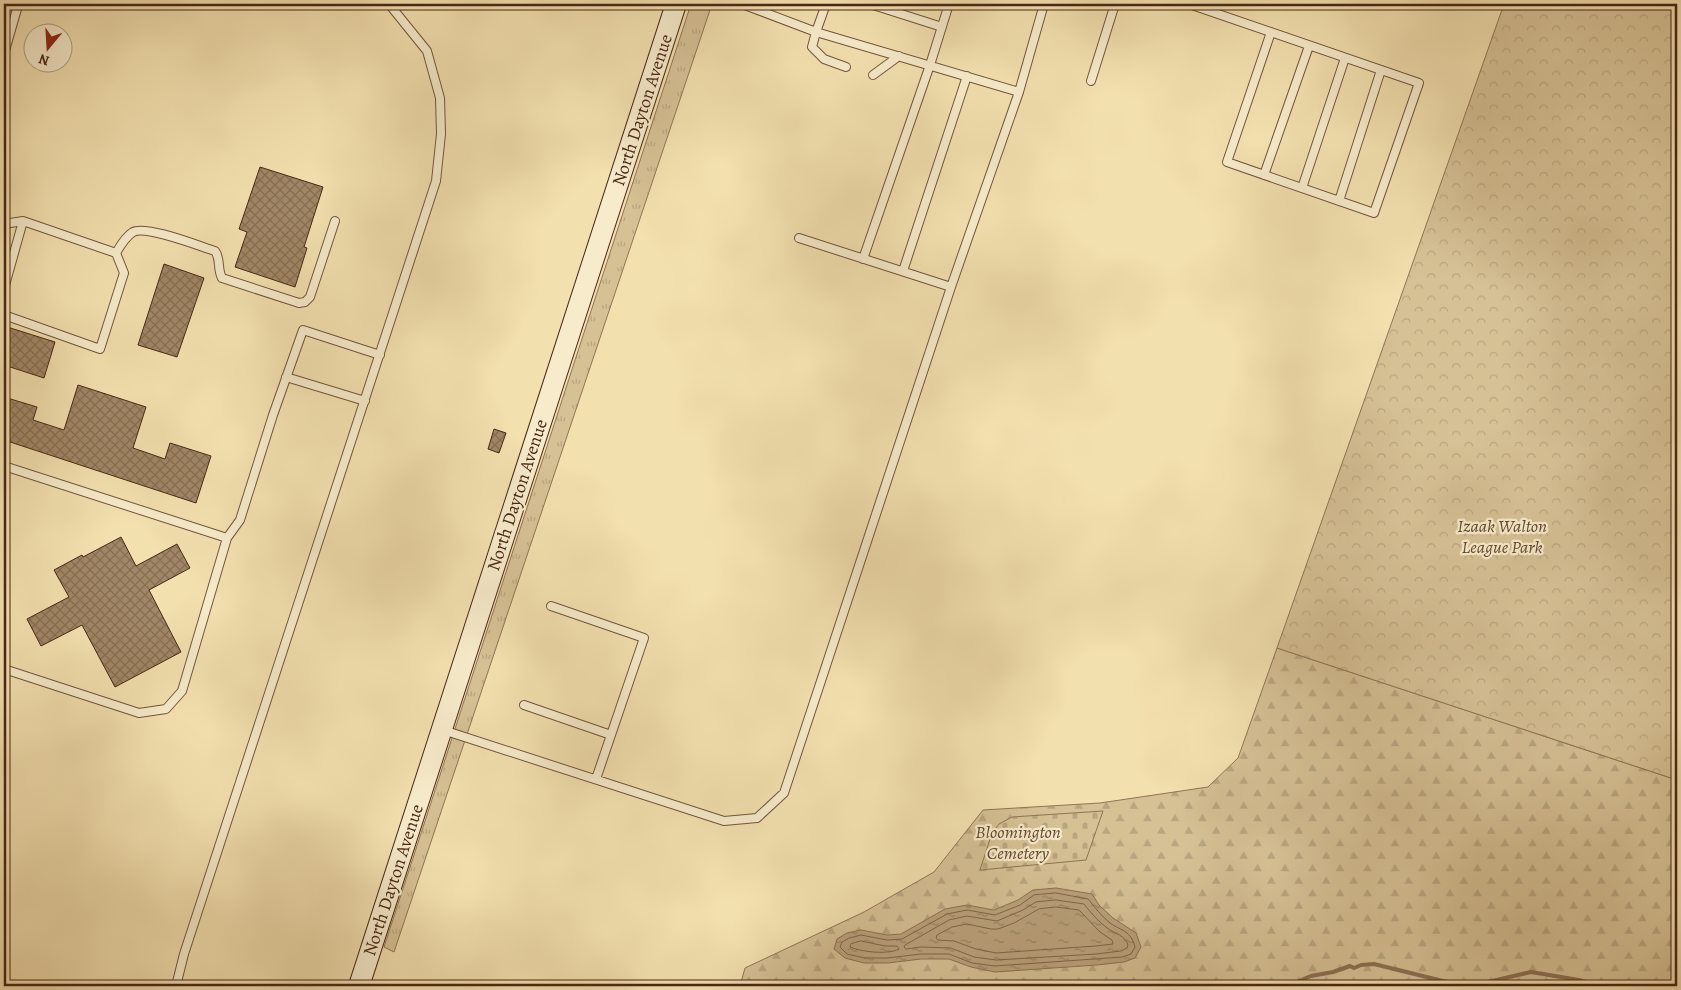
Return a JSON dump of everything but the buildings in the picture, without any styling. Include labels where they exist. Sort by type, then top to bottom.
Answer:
[{"type":"main road","name":"North Dayton Avenue","points":[[358,986],[676,4]]},
{"type":"lane","points":[[4,54],[17,9],[15,4]]},
{"type":"lane","points":[[176,986],[184,954],[436,181],[441,134],[440,98],[427,51],[389,4]]},
{"type":"lane","points":[[742,4],[816,32],[1019,92]]},
{"type":"lane","points":[[826,4],[812,47],[824,59],[846,67]]},
{"type":"lane","points":[[870,4],[942,27]]},
{"type":"lane","points":[[863,259],[949,4]]},
{"type":"lane","points":[[442,730],[724,822],[757,818],[784,794],[951,287],[1019,92],[1044,4]]},
{"type":"lane","points":[[1091,81],[1116,4]]},
{"type":"lane","points":[[1189,4],[1259,27],[1419,83],[1374,213],[1227,162],[1271,32]]},
{"type":"lane","points":[[1264,175],[1309,46]]},
{"type":"lane","points":[[873,74],[898,56]]},
{"type":"lane","points":[[1302,188],[1346,58]]},
{"type":"lane","points":[[1339,201],[1381,70]]},
{"type":"lane","points":[[903,271],[967,76]]},
{"type":"lane","points":[[116,253],[129,235],[135,231],[154,232],[215,251],[218,256],[218,272],[222,278],[299,303],[306,302],[310,297],[335,221]]},
{"type":"lane","points":[[4,289],[23,222]]},
{"type":"lane","points":[[4,224],[23,222],[116,253],[124,273],[100,349],[4,316]]},
{"type":"lane","points":[[799,238],[951,287]]},
{"type":"lane","points":[[4,669],[139,713],[166,709],[182,692],[227,538],[240,520],[302,330],[380,355]]},
{"type":"lane","points":[[286,377],[365,401]]},
{"type":"lane","points":[[4,466],[227,538]]},
{"type":"lane","points":[[551,606],[644,638],[596,779]]},
{"type":"lane","points":[[524,705],[611,735]]},
{"type":"green space","points":[[691,4],[712,4],[394,952],[384,947]]},
{"type":"green space","name":"Izaak Walton League Park","points":[[1504,4],[1677,4],[1677,780],[1277,648]]},
{"type":"green space","points":[[1277,648],[1677,780],[1677,986],[740,986],[745,968],[864,912],[934,872],[983,810],[1100,803],[1208,787],[1238,758]]},
{"type":"green space","name":"Bloomington Cemetery","points":[[1103,811],[1086,860],[980,870],[992,833],[999,824],[1012,817]]},
{"type":"water","points":[[1056,888],[1092,894],[1099,905],[1113,918],[1136,933],[1141,947],[1135,958],[1124,962],[1097,965],[995,972],[971,967],[949,959],[864,963],[845,958],[834,949],[837,939],[847,933],[861,930],[887,935],[901,934],[945,909],[967,905],[994,910],[1018,900],[1033,890]]},
{"type":"waterway","points":[[1287,986],[1311,976],[1333,972],[1350,966],[1354,968],[1361,965],[1374,964],[1455,984],[1488,982],[1531,972],[1579,980],[1600,986]]}]
